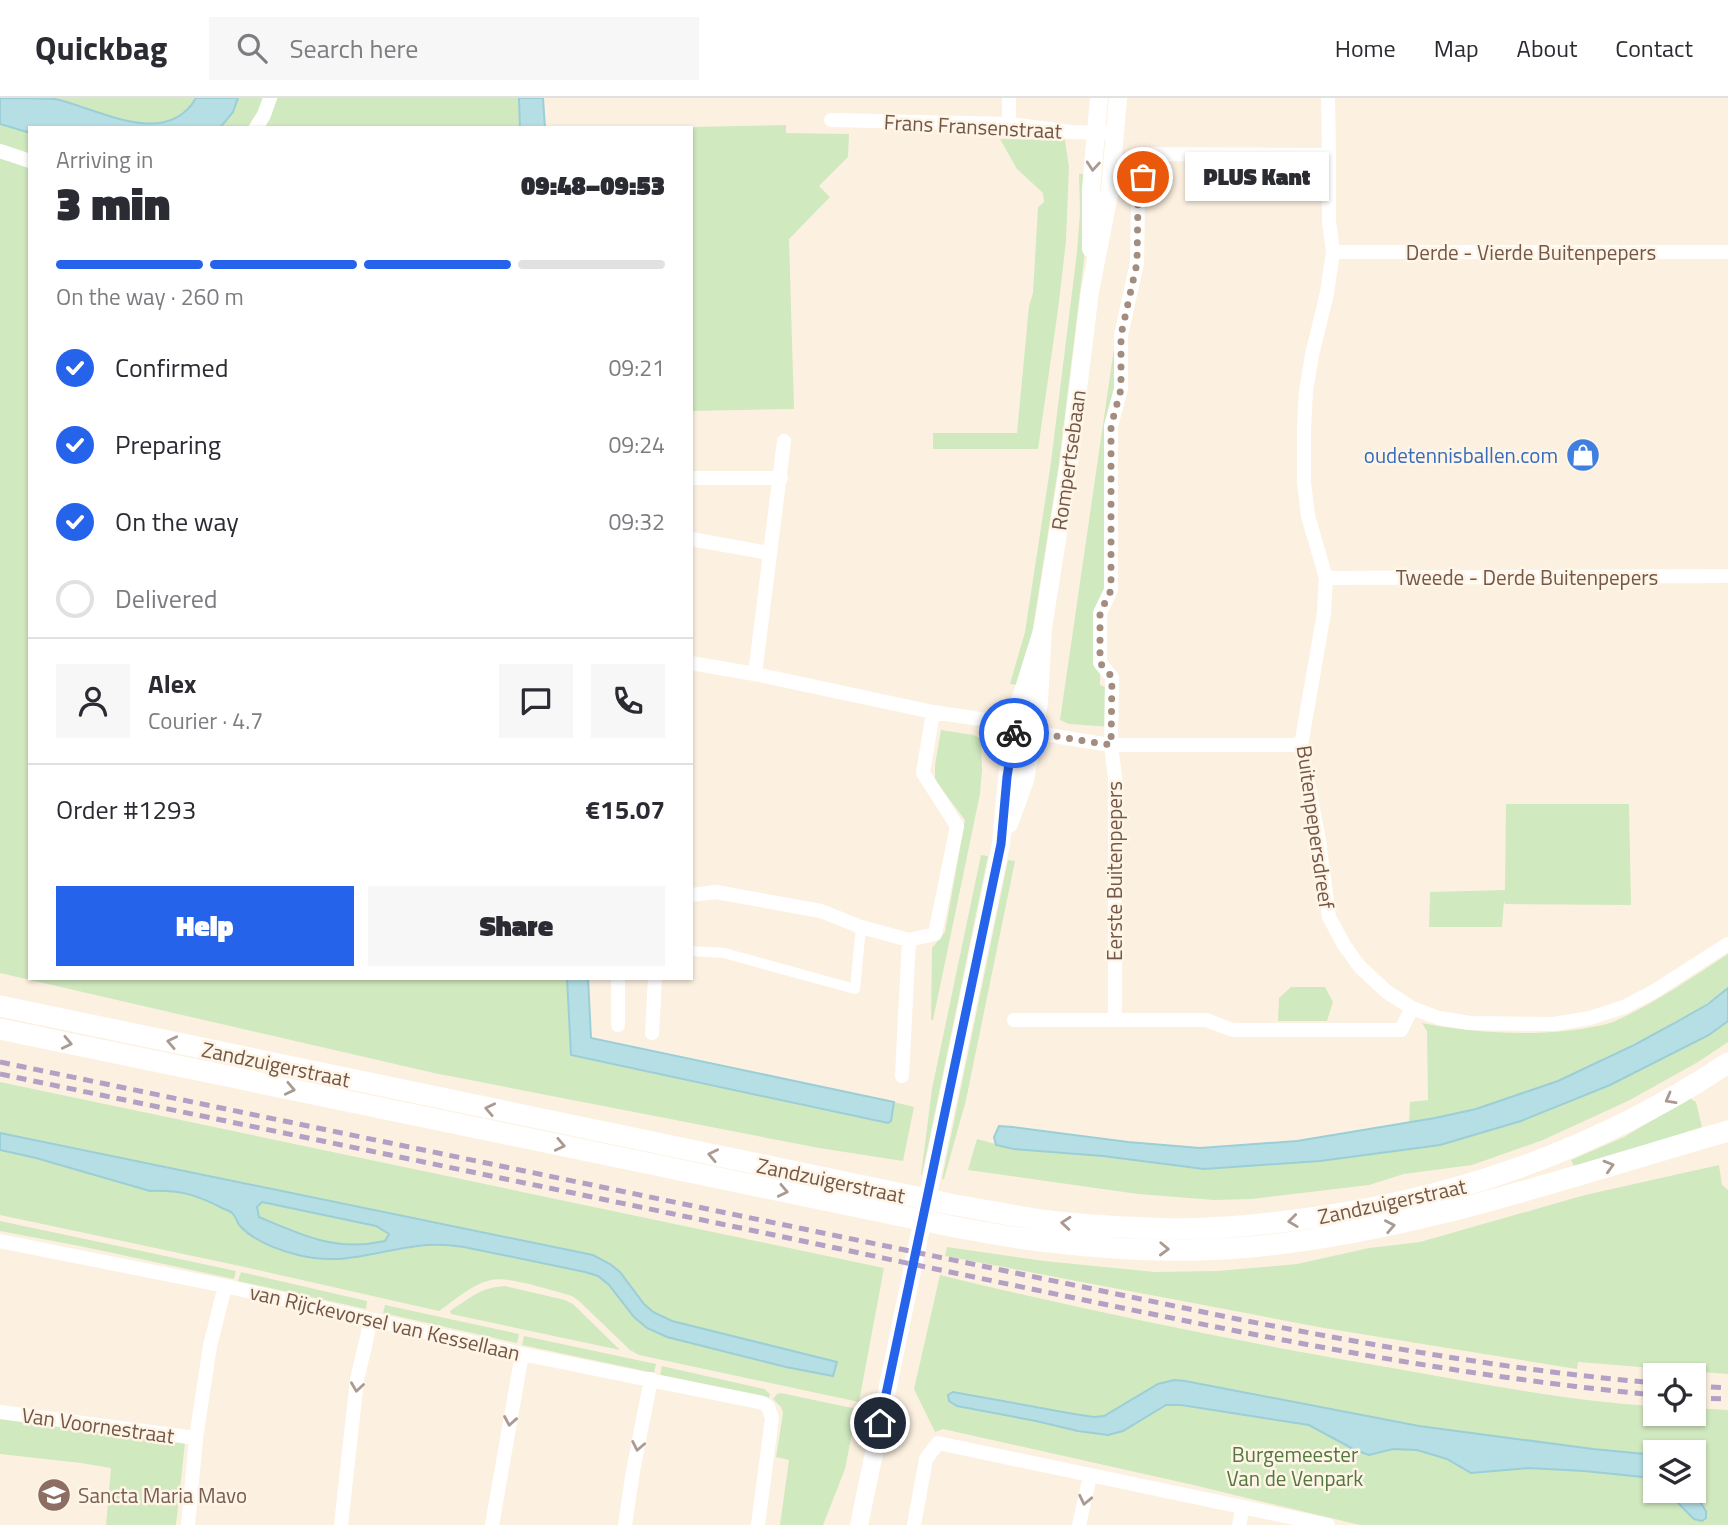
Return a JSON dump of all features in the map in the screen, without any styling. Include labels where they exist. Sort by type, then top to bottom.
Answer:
[{"type":"main road","name":"Zandzuigerstraat","points":[[0,1006],[897,1204],[950,1226],[1047,1242],[1106,1247],[1179,1250],[1250,1247],[1393,1226],[1469,1207],[1728,1131]]},
{"type":"main road","name":"Zandzuigerstraat","points":[[0,1029],[897,1204],[955,1205],[1048,1221],[1107,1227],[1178,1229],[1247,1226],[1313,1218],[1388,1206],[1464,1186],[1540,1160],[1629,1121],[1700,1082],[1728,1063]]},
{"type":"street","points":[[257,126],[270,98]]},
{"type":"street","points":[[1009,98],[1009,124]]},
{"type":"street","name":"Rompertsebaan","points":[[1090,291],[1091,189],[1099,98]]},
{"type":"street","name":"Rompertsebaan","points":[[859,1525],[1001,844],[1025,780],[1024,728],[1039,702],[1043,628],[1069,463],[1090,291],[1110,190],[1118,98]]},
{"type":"street","name":"Buitenpepersdreef","points":[[1328,98],[1329,221],[1334,252],[1312,355],[1304,429],[1304,482],[1308,516],[1325,578],[1324,613],[1301,745],[1319,841],[1329,917],[1360,967],[1387,992],[1412,1007],[1439,1018],[1471,1023],[1554,1024],[1590,1018],[1624,1007],[1653,992],[1728,944]]},
{"type":"street","name":"Frans Fransenstraat","points":[[831,120],[1009,124],[1071,132],[1115,134]]},
{"type":"street","points":[[0,151],[28,160]]},
{"type":"street","points":[[1111,745],[1112,677],[1100,663],[1100,613],[1111,590],[1111,426],[1121,389],[1121,335],[1137,263],[1138,199],[1149,154],[1329,155]]},
{"type":"street","name":"Derde - Vierde Buitenpepers","points":[[1334,252],[1728,252]]},
{"type":"street","points":[[755,674],[784,441]]},
{"type":"street","points":[[693,478],[781,478]]},
{"type":"street","points":[[693,539],[769,553]]},
{"type":"street","name":"Tweede - Derde Buitenpepers","points":[[1325,578],[1728,576]]},
{"type":"street","points":[[693,663],[1111,745],[1301,745]]},
{"type":"street","points":[[693,895],[716,892],[821,911],[861,927],[909,940],[935,934],[957,826],[923,773],[933,712]]},
{"type":"street","name":"Eerste Buitenpepers","points":[[1111,745],[1115,777],[1115,1020]]},
{"type":"street","points":[[693,951],[724,953],[855,989],[861,927]]},
{"type":"street","points":[[902,1076],[909,940]]},
{"type":"street","points":[[618,980],[618,1025]]},
{"type":"street","points":[[652,1033],[655,980]]},
{"type":"street","points":[[1014,1020],[1206,1020],[1233,1030],[1401,1030],[1412,1007]]},
{"type":"street","name":"van Rijckevorsel van Kessellaan","points":[[0,1241],[225,1286],[522,1354],[763,1403],[768,1407],[772,1418],[758,1525]]},
{"type":"street","points":[[188,1525],[196,1438],[210,1346],[225,1286]]},
{"type":"street","points":[[341,1525],[357,1380],[371,1320]]},
{"type":"street","points":[[492,1525],[522,1354]]},
{"type":"street","points":[[625,1525],[651,1379]]},
{"type":"street","name":"Van Voornestraat","points":[[0,1412],[196,1438]]},
{"type":"street","points":[[914,1525],[926,1459],[938,1443],[1328,1525]]},
{"type":"street","points":[[1079,1525],[1090,1476]]},
{"type":"street","points":[[1239,1525],[1243,1507]]},
{"type":"green space","points":[[53,98],[196,98],[183,113],[167,121],[149,123],[108,117]]},
{"type":"green space","points":[[238,98],[263,98],[248,126],[222,126],[233,112]]},
{"type":"green space","points":[[277,98],[519,98],[520,126],[266,126]]},
{"type":"green space","points":[[0,124],[28,132],[28,154],[0,144]]},
{"type":"green space","points":[[786,125],[786,133],[849,134],[848,157],[819,186],[830,197],[789,239],[794,409],[693,411],[693,127]]},
{"type":"green space","points":[[1000,139],[1065,140],[1069,167],[1066,241],[1038,449],[933,449],[933,433],[1017,433],[1029,306],[1033,293],[1038,207],[1044,202],[1043,193],[1017,169]]},
{"type":"green space","points":[[0,158],[28,167],[28,979],[0,973]]},
{"type":"green space","points":[[1079,174],[1086,174],[1085,252],[1059,463],[1032,634],[1017,685],[1010,684],[1025,632],[1051,462],[1077,252]]},
{"type":"green space","points":[[1117,328],[1107,596],[1101,597],[1100,685],[1111,689],[1111,727],[1069,724],[1060,720]]},
{"type":"green space","points":[[941,730],[974,735],[981,739],[982,770],[980,794],[931,1020],[932,948],[945,932],[965,820],[935,780]]},
{"type":"green space","points":[[1506,804],[1629,804],[1631,905],[1505,904],[1504,901],[1502,927],[1429,927],[1430,892],[1505,890]]},
{"type":"green space","points":[[981,855],[988,856],[921,1175],[932,1089]]},
{"type":"green space","points":[[1008,860],[1015,861],[966,1100],[942,1179]]},
{"type":"green space","points":[[1728,954],[1728,988],[1667,1027],[1541,1088],[1485,1106],[1409,1123],[1410,1102],[1428,1100],[1427,1031],[1422,1023],[1462,1029],[1526,1033],[1568,1031],[1603,1025],[1658,999]]},
{"type":"green space","points":[[30,980],[567,980],[572,1055],[888,1123],[891,1121],[894,1102],[914,1107],[903,1161],[819,1148],[434,1073]]},
{"type":"green space","points":[[1291,987],[1325,987],[1333,1002],[1327,1021],[1278,1021],[1279,998]]},
{"type":"green space","points":[[1728,1021],[1728,1042],[1698,1062],[1630,1100],[1543,1140],[1472,1165],[1404,1174],[1369,1185],[1252,1199],[1214,1200],[1138,1194],[968,1170],[977,1139],[1014,1149],[1103,1156],[1204,1169],[1320,1161],[1440,1145],[1521,1121],[1610,1085],[1709,1035]]},
{"type":"green space","points":[[0,1082],[884,1268],[859,1402],[639,1355],[630,1350],[572,1296],[520,1282],[499,1279],[484,1282],[439,1311],[0,1215],[0,1150],[150,1191],[188,1193],[232,1212],[247,1233],[269,1246],[299,1255],[333,1260],[425,1245],[464,1247],[598,1276],[609,1285],[634,1317],[647,1328],[667,1337],[833,1376],[836,1362],[672,1321],[653,1312],[593,1255],[0,1133]]},
{"type":"green space","points":[[1690,1098],[1696,1102],[1702,1127],[1574,1166],[1571,1160],[1624,1137]]},
{"type":"green space","points":[[1719,1165],[1722,1185],[1728,1190],[1728,1374],[1706,1372],[1706,1363],[1643,1363],[1643,1367],[1578,1362],[1577,1369],[1324,1328],[945,1256],[947,1247],[1044,1261],[1155,1272],[1218,1271],[1297,1264],[1369,1248],[1420,1242],[1585,1195]]},
{"type":"green space","points":[[262,1202],[376,1226],[389,1234],[385,1241],[367,1244],[351,1245],[320,1240],[259,1217],[257,1207]]},
{"type":"green space","points":[[0,1221],[236,1271],[234,1279],[0,1231]]},
{"type":"green space","points":[[241,1272],[367,1301],[366,1309],[238,1281]]},
{"type":"green space","name":"Burgemeester Van de Venpark","points":[[940,1275],[1283,1349],[1526,1391],[1643,1405],[1643,1426],[1706,1426],[1706,1409],[1728,1410],[1728,1525],[1360,1525],[943,1429],[935,1432],[914,1389]],"holes":[[[1185,1381],[1419,1426],[1643,1454],[1643,1440],[1706,1440],[1706,1503],[1701,1503],[1706,1511],[1694,1519],[1678,1503],[1643,1503],[1643,1477],[1528,1468],[1471,1473],[1447,1459],[1417,1450],[1393,1449],[1369,1455],[1309,1425],[1181,1405],[1166,1405],[1146,1418],[1078,1431],[1036,1421],[1074,1414],[1104,1416],[1158,1384]]]},
{"type":"green space","points":[[505,1286],[573,1304],[620,1350],[451,1314],[450,1311],[476,1294]]},
{"type":"green space","points":[[385,1305],[519,1334],[517,1343],[383,1313]]},
{"type":"green space","points":[[524,1336],[656,1364],[654,1373],[522,1345]]},
{"type":"green space","points":[[662,1366],[764,1389],[770,1394],[769,1398],[660,1375]]},
{"type":"green space","points":[[781,1393],[857,1409],[845,1469],[823,1525],[780,1525],[789,1460],[776,1457],[783,1413],[773,1399]]},
{"type":"green space","points":[[0,1419],[185,1443],[176,1525],[106,1525],[111,1468],[0,1454]]},
{"type":"water","points":[[0,98],[55,99],[110,116],[149,124],[167,121],[183,113],[196,98],[238,98],[233,112],[222,126],[28,126],[28,132],[0,124]]},
{"type":"water","points":[[519,98],[543,98],[545,126],[520,126]]},
{"type":"water","points":[[567,980],[588,980],[591,1038],[894,1102],[891,1121],[888,1123],[571,1055]]},
{"type":"water","points":[[1728,988],[1728,1021],[1709,1035],[1610,1085],[1521,1121],[1440,1145],[1320,1161],[1204,1169],[1103,1156],[1014,1149],[996,1145],[994,1137],[999,1126],[1200,1148],[1297,1141],[1435,1118],[1476,1109],[1558,1081],[1673,1024],[1708,1004]]},
{"type":"water","points":[[0,1133],[593,1255],[620,1272],[653,1312],[672,1321],[837,1362],[833,1376],[667,1337],[647,1328],[634,1317],[609,1285],[598,1276],[464,1247],[426,1245],[332,1259],[298,1255],[260,1241],[240,1226],[231,1212],[195,1196],[170,1191],[150,1191],[0,1150]],"holes":[[[262,1202],[376,1226],[389,1234],[385,1241],[351,1245],[335,1243],[306,1236],[259,1217],[257,1207]]]},
{"type":"water","points":[[1174,1380],[1185,1381],[1419,1426],[1643,1454],[1643,1477],[1528,1468],[1471,1473],[1447,1459],[1417,1450],[1393,1449],[1369,1455],[1309,1425],[1181,1405],[1166,1405],[1123,1431],[1108,1435],[957,1406],[949,1401],[948,1395],[953,1392],[1094,1417],[1104,1416],[1158,1384]]},
{"type":"water","points":[[1678,1503],[1701,1503],[1706,1511],[1706,1518],[1702,1521],[1694,1519]]},
{"type":"railway","points":[[0,1062],[1237,1319],[1446,1357],[1643,1382]]},
{"type":"railway","points":[[0,1074],[1287,1341],[1471,1372],[1643,1394]]},
{"type":"railway","points":[[1706,1387],[1728,1388]]},
{"type":"railway","points":[[1706,1398],[1728,1399]]},
{"type":"way so far","points":[[1014,733],[1015,726],[1111,745],[1112,677],[1100,663],[1100,613],[1111,590],[1111,426],[1121,389],[1121,335],[1137,263],[1138,199],[1143,177]]},
{"type":"place","name":"PLUS Kant","points":[[1143,177]]},
{"type":"place","name":"oudetennisballen.com","points":[[1583,455]]},
{"type":"place","name":"Sancta Maria Mavo","points":[[54,1495]]},
{"type":"route","points":[[880,1423],[1001,844],[1014,733]]}]
